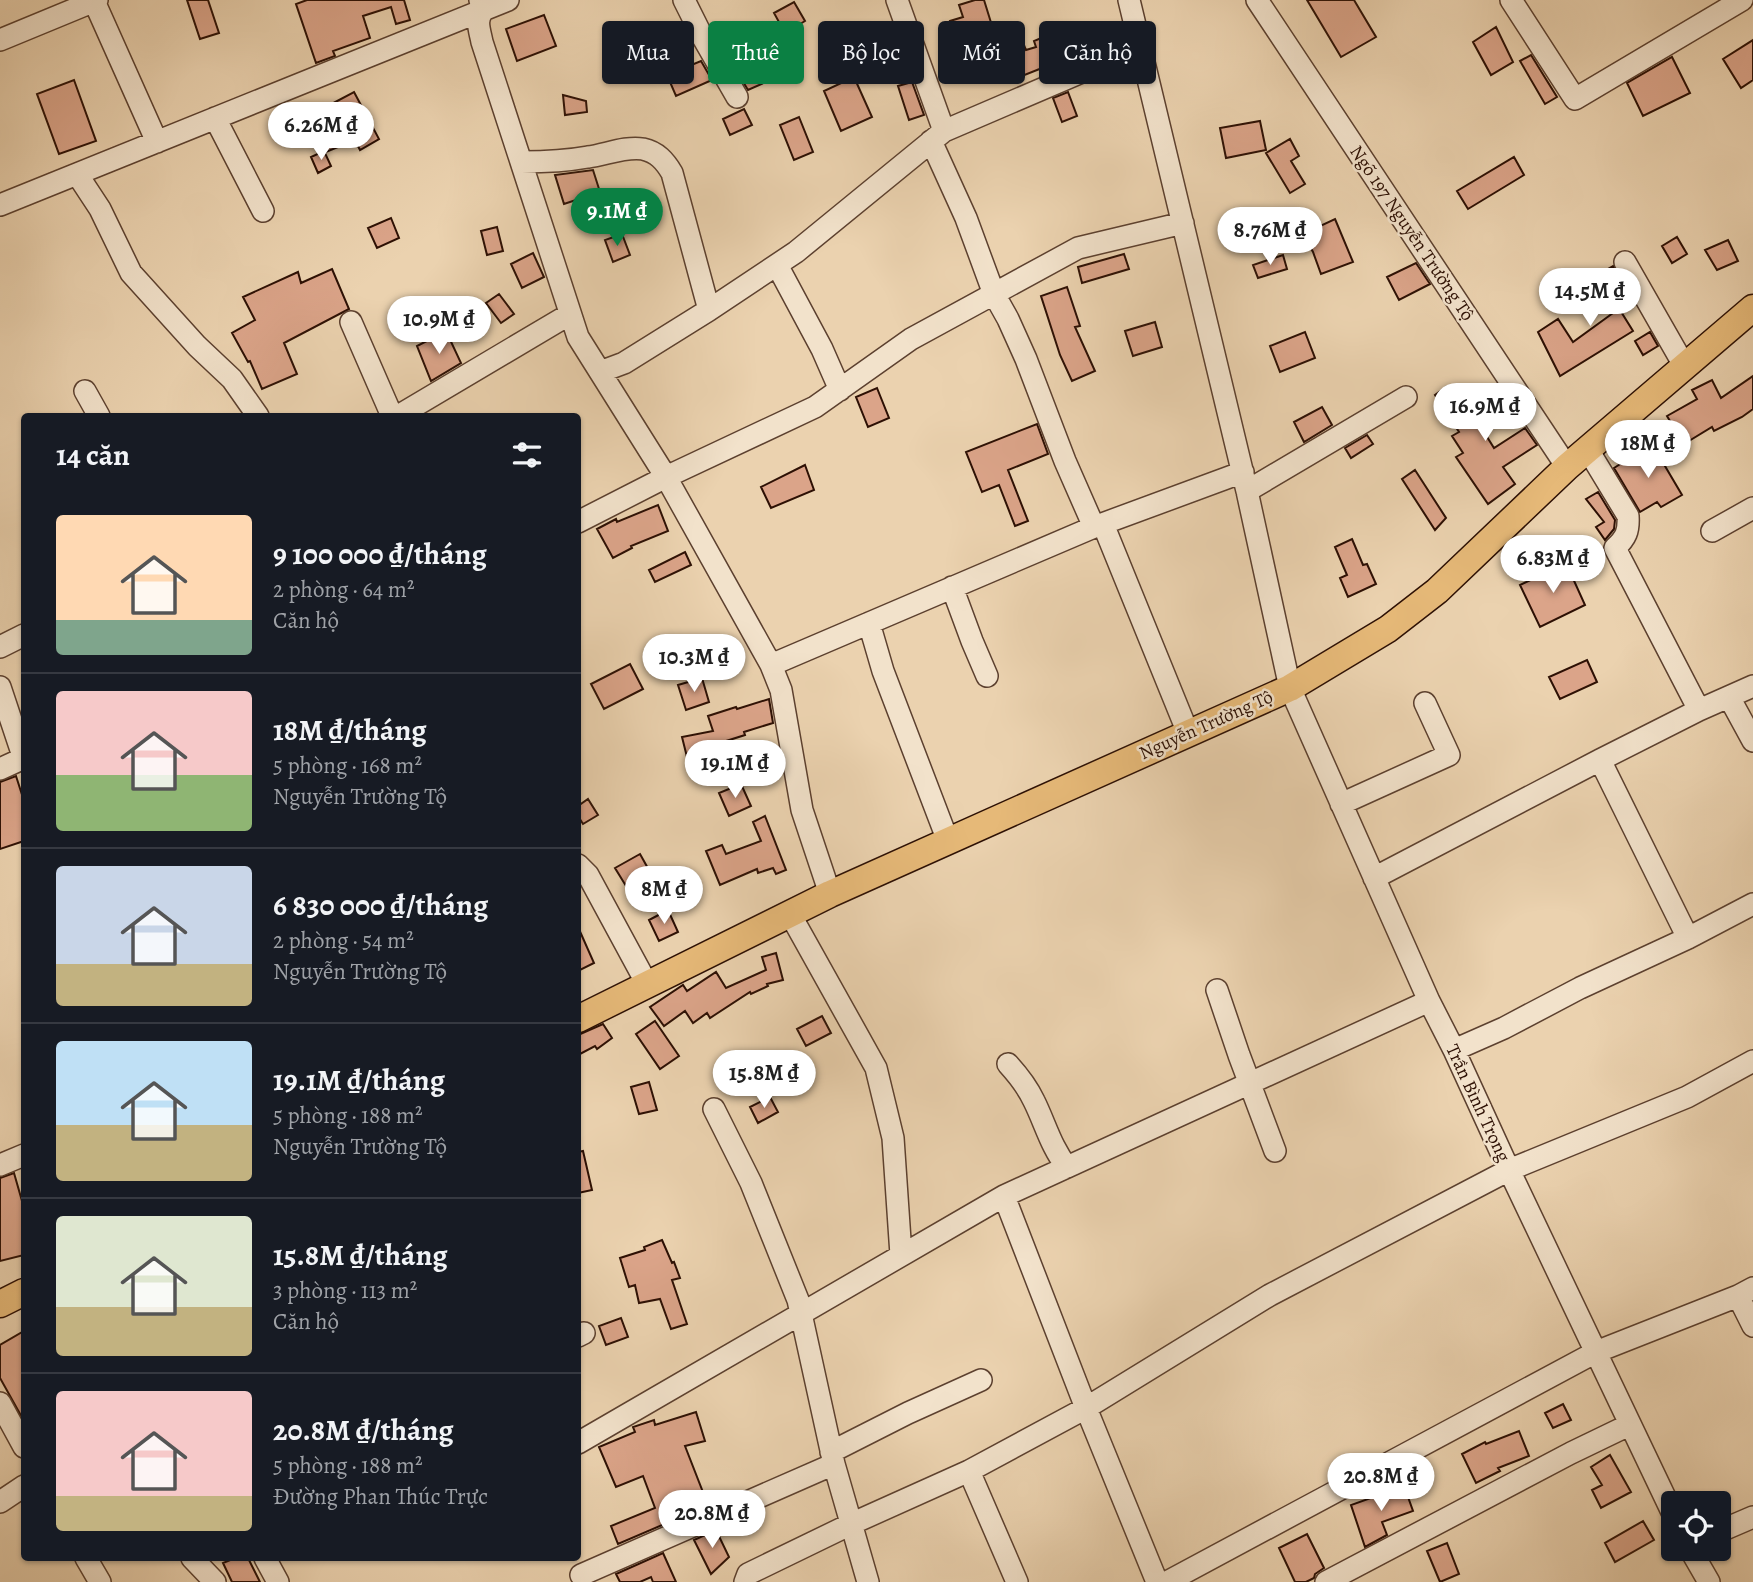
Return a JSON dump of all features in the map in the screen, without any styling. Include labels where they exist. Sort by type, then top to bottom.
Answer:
[{"type":"main road","name":"Nguyễn Trường Tộ","points":[[581,1017],[830,894],[1290,688],[1388,629],[1437,591],[1567,467],[1753,308]]},
{"type":"main road","points":[[0,1304],[21,1294]]},
{"type":"street","points":[[0,205],[482,5],[508,0]]},
{"type":"street","points":[[684,0],[737,97]]},
{"type":"street","points":[[898,0],[938,136],[994,294],[1026,359],[1065,461],[1099,526],[1188,733]]},
{"type":"street","name":"Trần Bình Trọng","points":[[1129,0],[1134,21]]},
{"type":"street","name":"Ngõ 197 Nguyễn Trường Tộ","points":[[1257,0],[1567,467]]},
{"type":"street","points":[[1511,0],[1574,99],[1742,0]]},
{"type":"street","points":[[0,40],[95,1],[157,142]]},
{"type":"street","points":[[482,5],[478,21],[482,42],[578,337],[666,477],[771,665],[781,690],[803,810],[830,894]]},
{"type":"street","points":[[600,372],[624,363],[796,252],[938,136],[1056,84]]},
{"type":"street","name":"Trần Bình Trọng","points":[[1149,84],[1245,481],[1290,688],[1429,1001],[1662,1491]]},
{"type":"street","points":[[215,118],[262,211]]},
{"type":"street","points":[[522,162],[572,160],[631,149],[642,149],[660,157],[672,173],[709,310]]},
{"type":"street","points":[[77,174],[100,209],[131,273],[197,346],[232,379],[256,413]]},
{"type":"street","points":[[581,520],[815,407],[911,339],[1078,247],[1183,223]]},
{"type":"street","points":[[1625,262],[1685,367]]},
{"type":"street","points":[[777,265],[822,349],[840,390]]},
{"type":"street","points":[[403,413],[570,314]]},
{"type":"street","points":[[351,322],[391,413]]},
{"type":"street","points":[[85,391],[97,413]]},
{"type":"street","points":[[771,665],[1099,526],[1245,481],[1406,397]]},
{"type":"street","points":[[1588,450],[1628,516],[1629,528],[1625,538],[1615,548],[1699,710]]},
{"type":"street","points":[[1712,531],[1753,508]]},
{"type":"street","points":[[952,587],[987,677]]},
{"type":"street","points":[[869,622],[883,671],[948,841]]},
{"type":"street","points":[[0,647],[21,636]]},
{"type":"street","points":[[1374,878],[1600,760],[1753,686]]},
{"type":"street","points":[[0,687],[21,750]]},
{"type":"street","points":[[1729,697],[1753,741]]},
{"type":"street","points":[[1342,804],[1449,755],[1424,703]]},
{"type":"street","points":[[0,769],[21,760]]},
{"type":"street","points":[[1600,760],[1688,938]]},
{"type":"street","points":[[581,868],[588,875],[647,984]]},
{"type":"street","points":[[1454,1050],[1504,1028],[1753,904]]},
{"type":"street","points":[[790,914],[876,1068],[893,1138],[901,1255]]},
{"type":"street","points":[[1217,990],[1275,1151]]},
{"type":"street","points":[[581,1441],[1004,1196],[1429,1001]]},
{"type":"street","points":[[745,1582],[748,1574],[969,1471],[1086,1408],[1270,1295],[1509,1170],[1687,1097],[1753,1061]]},
{"type":"street","points":[[1007,1064],[1029,1091],[1057,1155],[1067,1167]]},
{"type":"street","points":[[714,1109],[751,1183],[802,1313],[833,1458],[868,1582]]},
{"type":"street","points":[[0,1165],[21,1156]]},
{"type":"street","points":[[1004,1196],[1157,1582]]},
{"type":"street","points":[[1167,1582],[1193,1576],[1596,1352],[1745,1292],[1753,1326]]},
{"type":"street","points":[[580,1571],[833,1458],[908,1413],[981,1380]]},
{"type":"street","points":[[0,1403],[21,1442]]},
{"type":"street","points":[[1337,1579],[1629,1424]]},
{"type":"street","points":[[969,1471],[1017,1582]]},
{"type":"street","points":[[0,1502],[21,1488]]},
{"type":"street","points":[[1731,1526],[1753,1517]]},
{"type":"street","points":[[88,1561],[100,1582]]},
{"type":"street","points":[[195,1561],[215,1582]]},
{"type":"street","points":[[267,1561],[278,1582]]},
{"type":"street","points":[[1697,1561],[1709,1582]]},
{"type":"building","points":[[187,0],[208,0],[219,33],[200,39]]},
{"type":"building","points":[[307,0],[404,0],[410,20],[396,24],[391,7],[363,16],[370,38],[333,51],[335,56],[316,63],[296,4]]},
{"type":"building","points":[[984,0],[991,21],[950,21],[963,17],[959,5]]},
{"type":"building","points":[[1307,0],[1354,0],[1376,37],[1341,57]]},
{"type":"building","points":[[794,2],[805,21],[778,21],[774,13]]},
{"type":"building","points":[[544,15],[556,46],[517,61],[506,29]]},
{"type":"building","points":[[1496,27],[1513,62],[1491,75],[1473,42]]},
{"type":"building","points":[[1039,39],[1039,69],[1025,75],[1025,48],[1026,50],[1036,47],[1034,41]]},
{"type":"building","points":[[1753,40],[1753,80],[1741,88],[1723,59]]},
{"type":"building","points":[[1531,55],[1557,97],[1545,104],[1520,61]]},
{"type":"building","points":[[1672,57],[1690,93],[1643,116],[1627,83]]},
{"type":"building","points":[[701,61],[708,73],[708,82],[676,96],[671,84],[694,84],[694,64]]},
{"type":"building","points":[[74,80],[96,141],[59,154],[37,94]]},
{"type":"building","points":[[744,84],[761,84],[748,90]]},
{"type":"building","points":[[839,84],[857,84],[872,117],[841,131],[824,91]]},
{"type":"building","points":[[913,84],[924,115],[909,120],[898,86]]},
{"type":"building","points":[[354,92],[379,139],[360,150],[355,140],[326,152],[316,125],[313,126],[307,112],[323,105],[324,108]]},
{"type":"building","points":[[1068,92],[1077,116],[1062,122],[1053,98]]},
{"type":"building","points":[[563,95],[586,101],[587,112],[565,115]]},
{"type":"building","points":[[744,109],[752,125],[730,135],[723,119]]},
{"type":"building","points":[[799,117],[813,152],[794,160],[780,125]]},
{"type":"building","points":[[1260,121],[1266,150],[1226,158],[1220,128]]},
{"type":"building","points":[[1290,139],[1299,156],[1291,161],[1305,184],[1290,193],[1266,153]]},
{"type":"building","points":[[324,151],[331,166],[318,173],[311,157]]},
{"type":"building","points":[[1514,157],[1524,175],[1468,209],[1457,191]]},
{"type":"building","points":[[593,170],[600,192],[564,204],[555,175]]},
{"type":"building","points":[[391,218],[399,238],[377,248],[368,228]]},
{"type":"building","points":[[1335,219],[1353,262],[1321,274],[1303,234]]},
{"type":"building","points":[[497,227],[503,251],[487,255],[481,231]]},
{"type":"building","points":[[622,234],[630,255],[613,262],[605,240]]},
{"type":"building","points":[[1677,237],[1687,254],[1672,263],[1662,246]]},
{"type":"building","points":[[1728,240],[1738,261],[1717,270],[1705,250]]},
{"type":"building","points":[[533,253],[544,277],[522,288],[511,264]]},
{"type":"building","points":[[1124,254],[1129,269],[1082,283],[1078,267]]},
{"type":"building","points":[[1283,255],[1287,269],[1258,278],[1253,265]]},
{"type":"building","points":[[1416,263],[1430,284],[1399,300],[1387,277]]},
{"type":"building","points":[[1613,266],[1633,302],[1620,310],[1633,331],[1560,376],[1538,332],[1558,319],[1573,342],[1613,313],[1592,278]]},
{"type":"building","points":[[332,269],[349,309],[284,343],[297,374],[262,389],[250,361],[248,362],[232,333],[255,320],[243,297],[298,272],[301,283]]},
{"type":"building","points":[[1067,287],[1080,326],[1075,327],[1095,371],[1072,381],[1060,355],[1041,296]]},
{"type":"building","points":[[499,294],[514,314],[501,323],[486,303]]},
{"type":"building","points":[[1155,322],[1162,347],[1133,356],[1125,331]]},
{"type":"building","points":[[446,331],[461,363],[431,381],[417,346]]},
{"type":"building","points":[[1305,332],[1315,358],[1280,372],[1270,346]]},
{"type":"building","points":[[1650,332],[1658,346],[1643,355],[1635,341]]},
{"type":"building","points":[[1753,376],[1753,409],[1714,431],[1712,427],[1684,444],[1667,416],[1697,399],[1692,390],[1712,380],[1721,398]]},
{"type":"building","points":[[1497,386],[1509,404],[1479,424],[1494,448],[1525,428],[1537,445],[1503,467],[1515,484],[1488,504],[1456,457],[1463,453],[1452,436],[1459,432],[1435,395],[1446,387],[1461,410]]},
{"type":"building","points":[[877,388],[889,418],[868,427],[856,397]]},
{"type":"building","points":[[1322,407],[1332,425],[1304,442],[1294,422]]},
{"type":"building","points":[[1037,424],[1048,454],[1008,470],[1028,521],[1015,526],[999,485],[982,492],[966,452]]},
{"type":"building","points":[[1367,435],[1373,444],[1351,458],[1345,448]]},
{"type":"building","points":[[1652,444],[1682,495],[1661,507],[1657,502],[1640,512],[1614,468]]},
{"type":"building","points":[[805,465],[814,490],[771,508],[761,487]]},
{"type":"building","points":[[1415,470],[1446,518],[1435,530],[1402,479]]},
{"type":"building","points":[[1598,492],[1615,520],[1614,529],[1605,540],[1596,527],[1604,522],[1586,499]]},
{"type":"building","points":[[658,505],[668,531],[631,546],[632,548],[613,558],[597,529],[616,519],[617,522]]},
{"type":"building","points":[[1352,539],[1363,565],[1367,564],[1376,584],[1348,597],[1340,578],[1347,575],[1335,547]]},
{"type":"building","points":[[685,552],[691,565],[655,582],[649,570]]},
{"type":"building","points":[[1566,563],[1585,605],[1540,627],[1520,585]]},
{"type":"building","points":[[1587,660],[1597,682],[1560,699],[1549,677]]},
{"type":"building","points":[[630,664],[643,689],[604,709],[591,684]]},
{"type":"building","points":[[702,678],[709,702],[686,710],[678,685]]},
{"type":"building","points":[[769,699],[773,723],[704,748],[708,765],[690,769],[682,737],[713,731],[708,716]]},
{"type":"building","points":[[16,776],[21,792],[21,842],[0,849],[0,782]]},
{"type":"building","points":[[741,784],[751,806],[729,816],[719,793]]},
{"type":"building","points":[[588,799],[598,815],[583,824],[581,804]]},
{"type":"building","points":[[765,816],[786,870],[776,874],[773,868],[758,873],[757,869],[720,885],[706,851],[722,845],[726,854],[761,841],[753,822]]},
{"type":"building","points":[[640,854],[650,872],[626,886],[615,868]]},
{"type":"building","points":[[668,910],[678,932],[659,941],[649,920]]},
{"type":"building","points":[[581,934],[594,963],[581,970]]},
{"type":"building","points":[[776,953],[783,980],[767,984],[768,986],[751,994],[750,992],[710,1018],[707,1013],[693,1023],[685,1011],[664,1026],[650,1007],[683,985],[687,991],[716,972],[726,988],[766,970],[762,957]]},
{"type":"building","points":[[822,1016],[831,1033],[806,1046],[797,1029]]},
{"type":"building","points":[[655,1021],[679,1056],[660,1069],[636,1034]]},
{"type":"building","points":[[603,1024],[612,1038],[597,1049],[595,1046],[581,1053],[581,1034]]},
{"type":"building","points":[[649,1082],[657,1110],[639,1114],[631,1087]]},
{"type":"building","points":[[770,1097],[778,1112],[758,1123],[750,1107]]},
{"type":"building","points":[[581,1151],[592,1190],[581,1192]]},
{"type":"building","points":[[14,1173],[21,1198],[21,1256],[0,1261],[0,1178]]},
{"type":"building","points":[[662,1240],[680,1278],[672,1280],[687,1324],[671,1329],[660,1299],[639,1303],[635,1285],[629,1287],[620,1258],[645,1250],[644,1247]]},
{"type":"building","points":[[621,1318],[628,1337],[606,1345],[599,1326]]},
{"type":"building","points":[[21,1333],[21,1416],[0,1378],[0,1345]]},
{"type":"building","points":[[1563,1404],[1571,1420],[1553,1428],[1545,1413]]},
{"type":"building","points":[[696,1412],[705,1441],[685,1446],[706,1500],[701,1502],[704,1507],[618,1544],[611,1526],[655,1508],[643,1476],[616,1487],[599,1447],[635,1432],[633,1427],[654,1420],[655,1425]]},
{"type":"building","points":[[1519,1431],[1529,1456],[1498,1468],[1500,1471],[1476,1483],[1462,1454],[1485,1442],[1486,1444]]},
{"type":"building","points":[[1610,1455],[1631,1492],[1601,1508],[1592,1490],[1602,1485],[1591,1467]]},
{"type":"building","points":[[1403,1483],[1413,1511],[1382,1522],[1387,1535],[1365,1547],[1351,1505],[1385,1493],[1384,1490]]},
{"type":"building","points":[[1643,1521],[1654,1540],[1615,1562],[1605,1543]]},
{"type":"building","points":[[716,1530],[729,1557],[711,1574],[694,1540]]},
{"type":"building","points":[[1307,1534],[1324,1568],[1306,1582],[1295,1582],[1279,1548]]},
{"type":"building","points":[[1447,1543],[1459,1574],[1440,1582],[1427,1551]]},
{"type":"building","points":[[663,1553],[676,1582],[653,1582],[651,1577],[640,1582],[620,1582],[616,1574]]},
{"type":"building","points":[[250,1561],[260,1582],[232,1582],[223,1563]]}]
